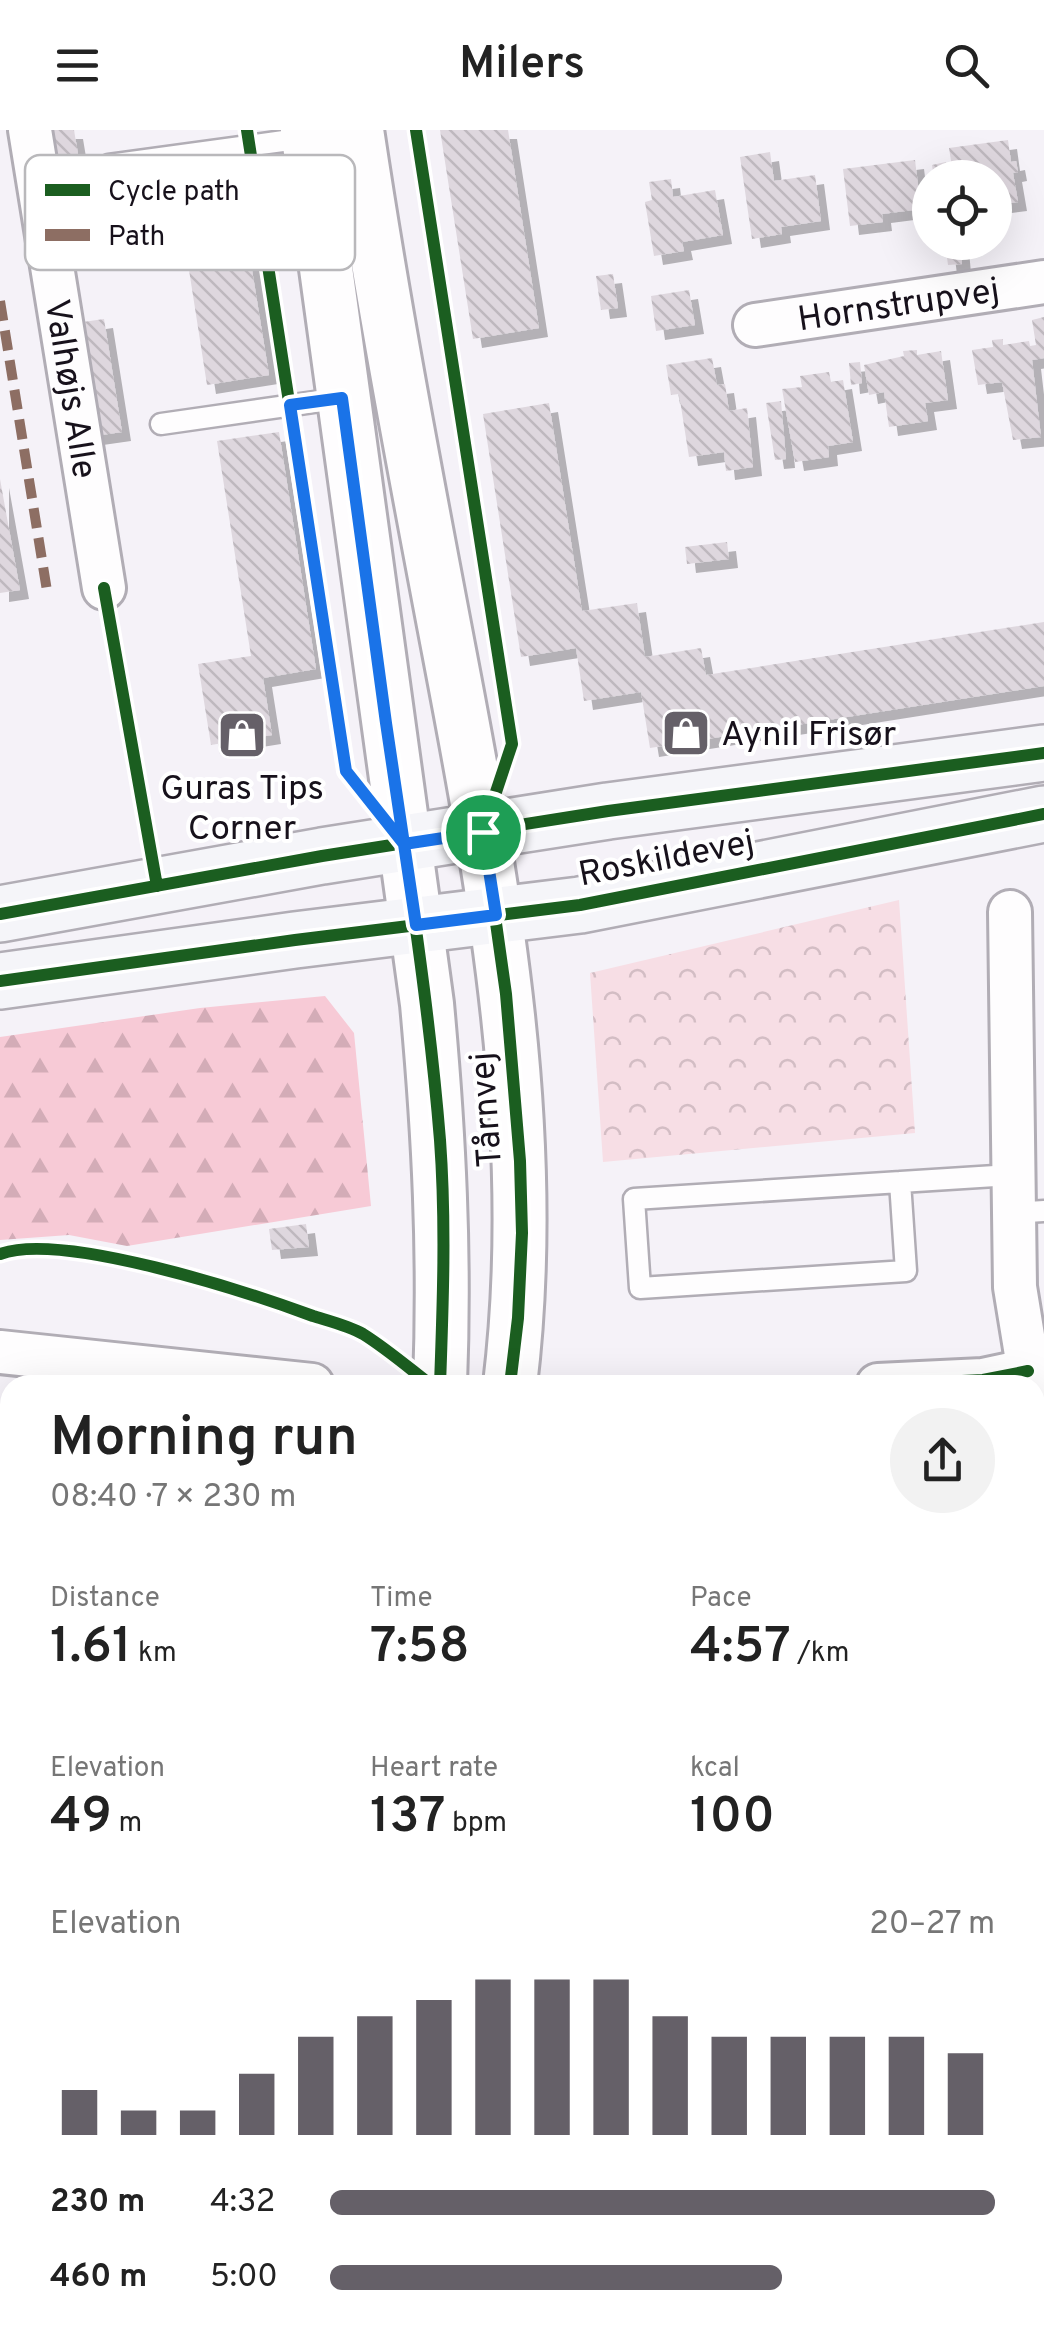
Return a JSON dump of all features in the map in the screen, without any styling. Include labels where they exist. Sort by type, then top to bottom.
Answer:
[{"type":"main road","name":"Roskildevej","points":[[0,914],[608,811],[1044,753]]},
{"type":"main road","name":"Roskildevej","points":[[0,981],[580,905],[1044,814]]},
{"type":"street","name":"Valhøjs Alle","points":[[30,130],[34,155]]},
{"type":"street","name":"Tårnvej","points":[[355,218],[380,288],[496,915],[506,994],[522,1233],[511,1375]]},
{"type":"street","name":"Valhøjs Alle","points":[[53,270],[104,588]]},
{"type":"street","name":"Tårnvej","points":[[333,270],[342,398],[427,1004],[440,1144],[444,1272],[440,1375]]},
{"type":"street","name":"Hornstrupvej","points":[[755,324],[1044,282]]},
{"type":"street","points":[[1010,912],[1022,1200],[1015,1287],[1033,1375]]},
{"type":"street","points":[[0,1352],[217,1375]]},
{"type":"lane","points":[[174,155],[324,132]]},
{"type":"lane","points":[[161,424],[342,398]]},
{"type":"lane","points":[[900,1182],[906,1271],[640,1288],[634,1199],[900,1182],[1022,1200]]},
{"type":"green space","points":[[899,900],[915,1133],[603,1162],[590,973]]},
{"type":"green space","points":[[325,996],[354,1033],[371,1206],[127,1246],[69,1235],[0,1240],[0,1037],[200,1008]]},
{"type":"building","points":[[45,130],[74,130],[78,155],[49,155]]},
{"type":"building","points":[[440,130],[508,130],[539,328],[473,339]]},
{"type":"building","points":[[1008,140],[1011,160],[951,160],[949,148]]},
{"type":"building","points":[[770,152],[774,181],[815,175],[821,221],[781,227],[782,234],[752,239],[740,157]]},
{"type":"building","points":[[912,160],[912,210],[882,214],[883,222],[850,226],[843,169]]},
{"type":"building","points":[[1016,161],[1018,172],[1013,173],[1018,202],[1012,203],[1012,162]]},
{"type":"building","points":[[671,179],[673,197],[715,190],[723,235],[682,242],[684,251],[654,256],[645,202],[652,200],[649,182]]},
{"type":"building","points":[[947,260],[962,260],[962,264],[948,265]]},
{"type":"building","points":[[189,270],[252,270],[269,375],[207,385]]},
{"type":"building","points":[[613,274],[618,308],[601,310],[596,276]]},
{"type":"building","points":[[689,290],[695,325],[656,331],[651,296]]},
{"type":"building","points":[[1044,317],[1044,358],[1032,360],[1041,437],[1013,440],[1002,382],[978,385],[972,350],[993,347],[992,340],[1003,339],[1003,345],[1029,341],[1030,346],[1036,345],[1032,320]]},
{"type":"building","points":[[104,319],[122,432],[94,436],[76,323]]},
{"type":"building","points":[[917,350],[917,355],[941,351],[948,400],[925,403],[928,421],[889,427],[884,392],[869,395],[864,365]]},
{"type":"building","points":[[712,358],[717,385],[725,384],[729,411],[747,408],[753,467],[726,471],[724,452],[689,457],[679,394],[671,395],[666,365]]},
{"type":"building","points":[[860,362],[862,383],[851,385],[849,363]]},
{"type":"building","points":[[829,372],[831,382],[843,380],[853,442],[828,446],[829,457],[795,462],[782,389],[802,387],[800,376]]},
{"type":"building","points":[[781,401],[786,459],[775,460],[766,403]]},
{"type":"building","points":[[549,403],[582,611],[637,603],[645,657],[701,648],[706,675],[1044,622],[1044,686],[650,748],[641,692],[584,701],[576,648],[521,657],[483,414]]},
{"type":"building","points":[[279,432],[316,669],[263,678],[272,735],[211,745],[198,664],[251,656],[217,441]]},
{"type":"building","points":[[0,479],[20,590],[0,593]]},
{"type":"building","points":[[727,542],[729,559],[687,564],[685,547]]},
{"type":"building","points":[[306,1224],[309,1247],[272,1250],[269,1229]]},
{"type":"marked path","points":[[0,301],[48,597]]},
{"type":"cycle path","points":[[247,130],[251,155]]},
{"type":"cycle path","points":[[416,130],[512,744],[483,831],[506,994],[520,1161],[522,1233],[511,1375]]},
{"type":"cycle path","points":[[269,270],[346,771],[404,844]]},
{"type":"cycle path","points":[[104,588],[157,886]]},
{"type":"cycle path","points":[[0,914],[322,856],[608,811],[1044,753]]},
{"type":"cycle path","points":[[0,981],[580,905],[1044,814]]},
{"type":"cycle path","points":[[404,844],[440,1140],[440,1375]]},
{"type":"cycle path","points":[[0,1254],[29,1249],[66,1251],[109,1257],[202,1280],[357,1331],[418,1375]]},
{"type":"cycle path","points":[[1008,1375],[1028,1371]]},
{"type":"place","name":"Aynil Frisør","points":[[686,733]]},
{"type":"place","name":"Guras Tips Corner","points":[[242,735]]},
{"type":"route","points":[[483,832],[404,844],[346,771],[290,405],[342,398],[386,723],[392,765],[404,844],[416,925],[496,915],[483,832]]}]
